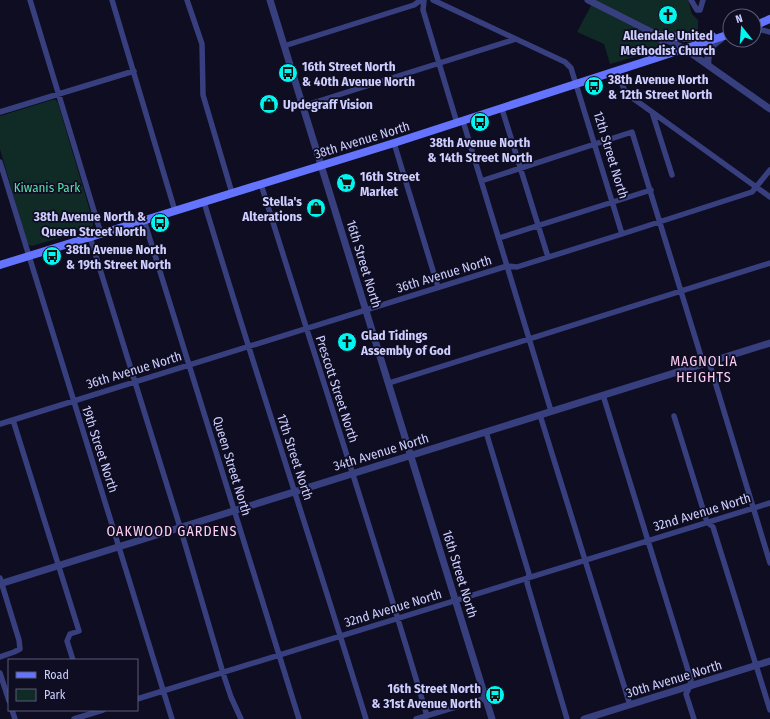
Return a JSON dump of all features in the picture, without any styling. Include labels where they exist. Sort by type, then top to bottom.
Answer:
[{"type":"main road","points":[[657,35],[703,38],[722,35]]},
{"type":"main road","name":"38th Avenue North","points":[[0,265],[502,109],[722,37]]},
{"type":"street","points":[[30,0],[101,234]]},
{"type":"street","points":[[112,0],[175,211]]},
{"type":"street","points":[[187,0],[202,44],[203,95],[232,193]]},
{"type":"street","name":"16th Street North","points":[[270,0],[492,719]]},
{"type":"street","points":[[284,46],[414,5],[423,0],[423,10],[439,62],[481,181],[550,412]]},
{"type":"street","name":"12th Street North","points":[[433,0],[566,62],[571,68],[622,234]]},
{"type":"street","points":[[691,0],[697,10],[700,10],[703,0]]},
{"type":"street","points":[[591,1],[685,49],[770,109]]},
{"type":"street","points":[[656,58],[663,49],[664,44],[657,35]]},
{"type":"street","points":[[303,106],[516,39]]},
{"type":"street","points":[[708,65],[707,56],[709,50],[713,44],[722,39]]},
{"type":"street","points":[[0,112],[134,71]]},
{"type":"street","points":[[618,71],[624,89],[634,100],[770,197]]},
{"type":"street","points":[[502,109],[548,257]]},
{"type":"street","points":[[652,112],[672,175]]},
{"type":"street","points":[[481,181],[632,132],[651,190],[680,292],[706,363],[770,563]]},
{"type":"street","points":[[394,143],[438,287]]},
{"type":"street","name":"19th Street North","points":[[0,162],[172,719]]},
{"type":"street","name":"36th Avenue North","points":[[0,423],[507,266],[517,267],[752,192],[770,170]]},
{"type":"street","name":"Prescott Street North","points":[[261,184],[305,328],[398,618],[427,716]]},
{"type":"street","points":[[498,238],[651,190]]},
{"type":"street","name":"17th Street North","points":[[204,202],[366,719]]},
{"type":"street","name":"Queen Street North","points":[[144,220],[299,719]]},
{"type":"street","points":[[90,237],[180,527],[223,673],[231,697],[241,719]]},
{"type":"street","points":[[388,383],[770,263]]},
{"type":"street","name":"34th Avenue North","points":[[0,582],[60,565],[770,343]]},
{"type":"street","points":[[603,395],[691,680],[686,694],[694,719]]},
{"type":"street","points":[[540,415],[630,705]]},
{"type":"street","points":[[674,416],[707,522],[713,527],[770,710]]},
{"type":"street","points":[[13,420],[60,565],[79,631],[70,634],[67,641],[73,659]]},
{"type":"street","points":[[486,432],[529,574],[527,583],[567,719]]},
{"type":"street","name":"32nd Avenue North","points":[[138,700],[528,577],[770,503]]},
{"type":"street","points":[[0,582],[19,640],[20,649],[0,657]]},
{"type":"street","name":"30th Avenue North","points":[[584,719],[770,661]]},
{"type":"street","points":[[0,673],[8,698]]},
{"type":"street","points":[[416,719],[486,698]]},
{"type":"street","points":[[74,719],[91,714]]},
{"type":"green space","points":[[594,0],[688,0],[692,14],[698,20],[698,34],[660,46],[660,49],[655,51],[610,64],[604,44],[577,32]]},
{"type":"green space","name":"Kiwanis Park","points":[[56,100],[58,103],[93,221],[93,226],[86,230],[32,246],[27,243],[0,149],[0,116]]},
{"type":"place","name":"Allendale United Methodist Church","points":[[668,15]]},
{"type":"place","name":"16th Street North & 40th Avenue North","points":[[288,73]]},
{"type":"place","name":"38th Avenue North & 12th Street North","points":[[594,86]]},
{"type":"place","name":"Updegraff Vision","points":[[269,104]]},
{"type":"place","name":"38th Avenue North & 14th Street North","points":[[480,122]]},
{"type":"place","name":"16th Street Market","points":[[346,183]]},
{"type":"place","name":"Stella's Alterations","points":[[316,208]]},
{"type":"place","name":"38th Avenue North & Queen Street North","points":[[160,223]]},
{"type":"place","name":"38th Avenue North & 19th Street North","points":[[52,256]]},
{"type":"place","name":"Glad Tidings Assembly of God","points":[[347,342]]},
{"type":"place","name":"16th Street North & 31st Avenue North","points":[[495,695]]},
{"type":"district","name":"MAGNOLIA HEIGHTS","points":[[704,370]]},
{"type":"district","name":"OAKWOOD GARDENS","points":[[172,531]]}]
